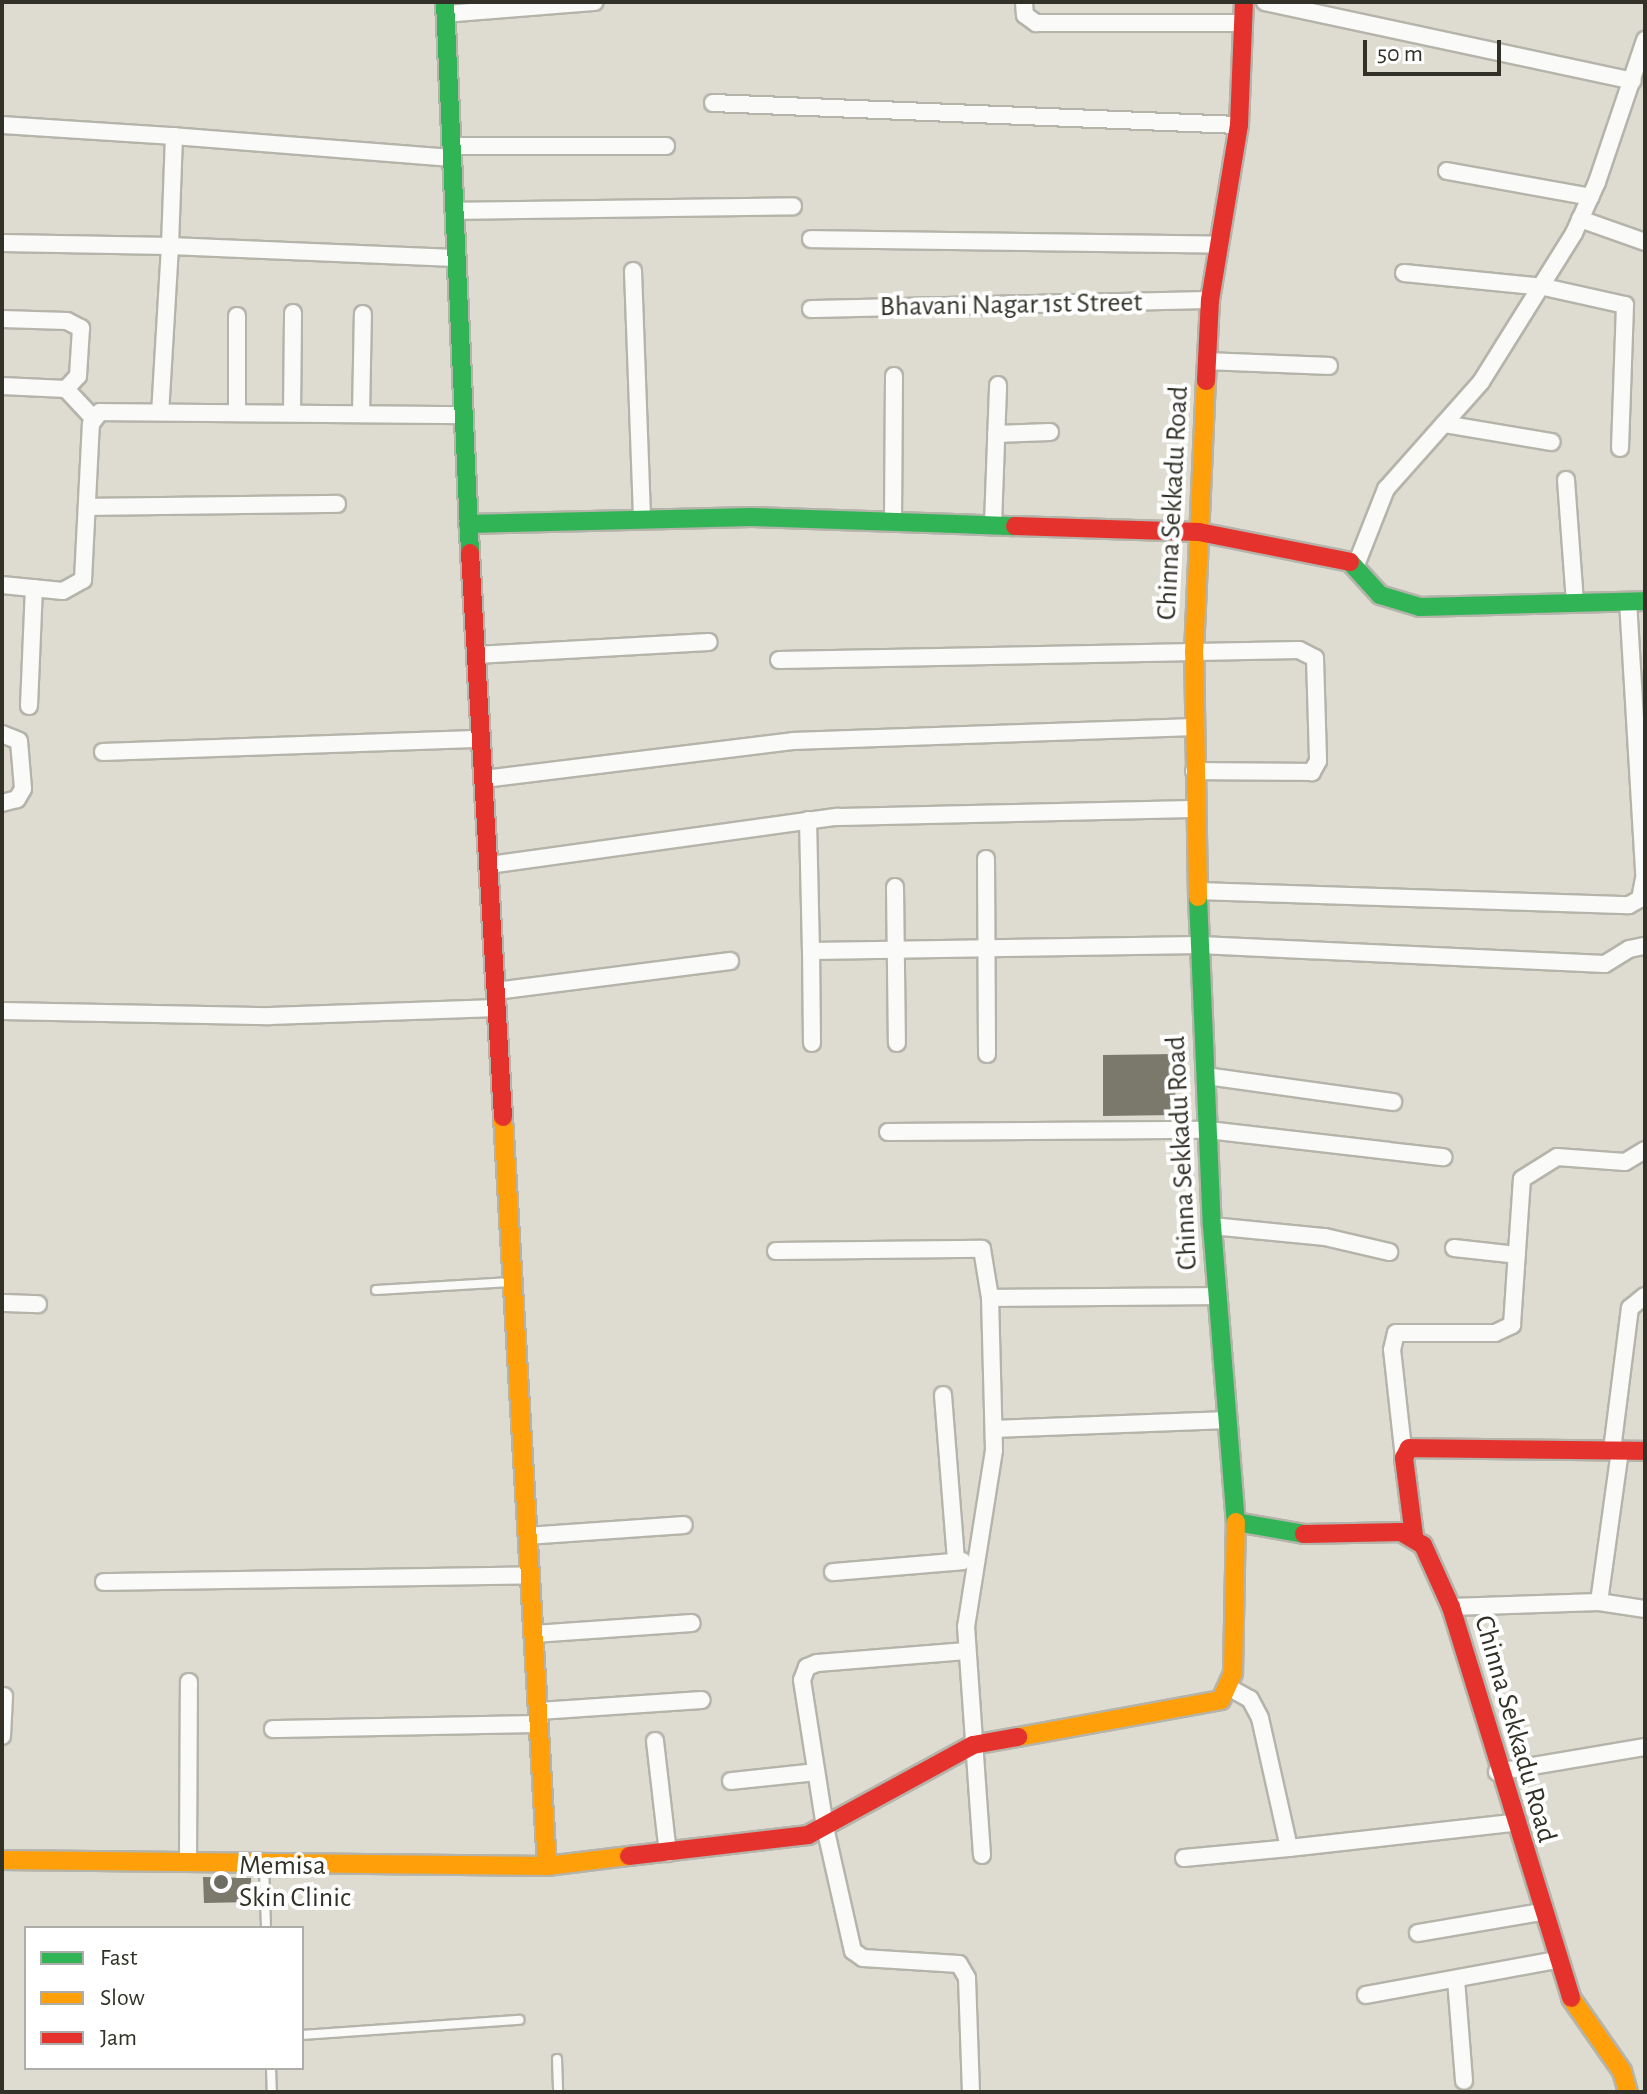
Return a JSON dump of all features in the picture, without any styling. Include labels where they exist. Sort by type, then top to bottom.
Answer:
[{"type":"street","points":[[547,1866],[468,524],[445,8],[595,2]]},
{"type":"street","points":[[1024,2],[1025,15],[1036,23],[1243,23]]},
{"type":"street","name":"Chinna Sekkadu Road","points":[[1230,1688],[1236,1522],[1212,1226],[1194,809],[1194,653],[1210,300],[1239,125],[1244,2]]},
{"type":"street","points":[[1265,2],[1309,7],[1633,81]]},
{"type":"street","points":[[1356,565],[1386,489],[1481,382],[1544,287],[1591,197],[1645,40]]},
{"type":"street","points":[[713,103],[1239,125]]},
{"type":"street","points":[[2,125],[452,152],[666,146]]},
{"type":"street","points":[[160,412],[174,136]]},
{"type":"street","points":[[1447,171],[1591,197]]},
{"type":"street","points":[[454,211],[793,206]]},
{"type":"street","points":[[1580,219],[1645,242]]},
{"type":"street","points":[[811,239],[1220,245]]},
{"type":"street","points":[[2,243],[170,246],[455,258]]},
{"type":"street","points":[[633,271],[642,520]]},
{"type":"street","points":[[1404,273],[1544,287],[1620,302],[1628,311],[1620,448]]},
{"type":"street","name":"Bhavani Nagar 1st Street","points":[[811,309],[1210,300]]},
{"type":"street","points":[[292,413],[293,313]]},
{"type":"street","points":[[361,414],[363,314]]},
{"type":"street","points":[[237,316],[237,413]]},
{"type":"street","points":[[2,319],[67,321],[81,328],[78,376],[66,389]]},
{"type":"street","points":[[1207,361],[1329,366]]},
{"type":"street","points":[[893,521],[894,376]]},
{"type":"street","points":[[993,524],[998,385]]},
{"type":"street","points":[[2,386],[66,389],[93,418],[83,580],[63,591],[2,585]]},
{"type":"street","points":[[93,418],[109,411],[463,415]]},
{"type":"street","points":[[1444,424],[1552,442]]},
{"type":"street","points":[[996,434],[1050,432]]},
{"type":"street","points":[[1566,480],[1575,603]]},
{"type":"street","points":[[89,507],[337,504]]},
{"type":"street","points":[[468,524],[642,520],[893,521],[1199,532],[1356,565],[1380,595],[1420,607],[1637,601],[1644,873],[1640,899],[1629,905],[1198,891]]},
{"type":"street","points":[[29,706],[34,588]]},
{"type":"street","points":[[476,655],[709,642]]},
{"type":"street","points":[[779,660],[1308,652],[1318,667],[1316,768],[1306,774],[1194,771]]},
{"type":"street","points":[[484,779],[819,739],[1194,727]]},
{"type":"street","points":[[2,734],[19,741],[23,789],[17,799],[2,803]]},
{"type":"street","points":[[103,752],[481,739]]},
{"type":"street","points":[[489,865],[808,820],[1194,809]]},
{"type":"street","points":[[808,820],[812,1043]]},
{"type":"street","points":[[986,859],[987,1054]]},
{"type":"street","points":[[895,887],[897,1043]]},
{"type":"street","points":[[811,951],[1200,945],[1605,964],[1629,949],[1645,946]]},
{"type":"street","points":[[2,1011],[270,1016],[496,999],[730,961]]},
{"type":"street","points":[[1206,1076],[1393,1102]]},
{"type":"street","points":[[888,1132],[1208,1130],[1443,1157]]},
{"type":"street","points":[[1236,1522],[1292,1534],[1384,1531],[1414,1536],[1392,1350],[1396,1333],[1504,1330],[1516,1313],[1519,1189],[1530,1169],[1570,1155],[1625,1162],[1645,1150]]},
{"type":"street","points":[[1212,1226],[1325,1237],[1389,1252]]},
{"type":"street","points":[[1454,1248],[1517,1255]]},
{"type":"street","points":[[776,1251],[982,1249],[990,1298],[994,1429],[966,1651],[982,1855]]},
{"type":"street","points":[[990,1298],[1217,1296]]},
{"type":"street","points":[[1599,1602],[1630,1308],[1645,1296]]},
{"type":"street","points":[[2,1303],[38,1304]]},
{"type":"street","points":[[943,1395],[956,1561]]},
{"type":"street","points":[[994,1429],[1227,1420]]},
{"type":"street","points":[[1404,1458],[1409,1448],[1423,1445],[1645,1451]]},
{"type":"street","points":[[527,1536],[684,1525]]},
{"type":"street","name":"Chinna Sekkadu Road","points":[[1414,1536],[1451,1607],[1512,1823],[1556,1960],[1578,2013],[1622,2071],[1628,2092]]},
{"type":"street","points":[[833,1572],[976,1560]]},
{"type":"street","points":[[104,1582],[530,1575]]},
{"type":"street","points":[[1451,1607],[1599,1602],[1645,1609]]},
{"type":"street","points":[[534,1634],[692,1623]]},
{"type":"street","points":[[966,1651],[807,1667],[802,1680],[825,1827],[857,1956],[950,1960],[964,1970],[971,2092]]},
{"type":"street","points":[[188,1861],[189,1682]]},
{"type":"street","points":[[2,1860],[547,1866],[790,1840],[825,1827],[973,1745],[1208,1706],[1230,1688],[1250,1699],[1260,1718],[1289,1848]]},
{"type":"street","points":[[2,1736],[4,1696]]},
{"type":"street","points":[[273,1729],[539,1717],[702,1700]]},
{"type":"street","points":[[655,1741],[668,1853]]},
{"type":"street","points":[[1497,1772],[1645,1747]]},
{"type":"street","points":[[731,1781],[816,1772]]},
{"type":"street","points":[[1184,1858],[1512,1823]]},
{"type":"street","points":[[1418,1933],[1541,1912]]},
{"type":"street","points":[[1366,1995],[1556,1960]]},
{"type":"street","points":[[1456,1979],[1464,2081]]},
{"type":"lane","points":[[376,1290],[512,1281]]},
{"type":"lane","points":[[264,1862],[266,1926]]},
{"type":"lane","points":[[304,2035],[519,2020]]},
{"type":"lane","points":[[557,2059],[558,2092]]},
{"type":"lane","points":[[271,2070],[272,2092]]},
{"type":"building","points":[[1176,1054],[1175,1115],[1103,1116],[1103,1055]]},
{"type":"building","points":[[203,1877],[251,1878],[252,1902],[204,1903]]},
{"type":"traffic: fast","points":[[445,2],[470,553]]},
{"type":"traffic: fast","points":[[468,524],[752,517],[1015,526]]},
{"type":"traffic: fast","points":[[1350,562],[1380,595],[1420,607],[1645,601]]},
{"type":"traffic: fast","points":[[1198,897],[1212,1226],[1236,1522],[1304,1534]]},
{"type":"traffic: slow","points":[[1198,897],[1194,653],[1206,381]]},
{"type":"traffic: slow","points":[[503,1117],[547,1866]]},
{"type":"traffic: slow","points":[[1018,1737],[1221,1700],[1233,1673],[1236,1522]]},
{"type":"traffic: slow","points":[[2,1860],[547,1866],[629,1856]]},
{"type":"traffic: slow","points":[[1571,1998],[1622,2071],[1628,2092]]},
{"type":"traffic: jam","points":[[1206,381],[1210,300],[1239,125],[1244,2]]},
{"type":"traffic: jam","points":[[1015,526],[1199,532],[1350,562]]},
{"type":"traffic: jam","points":[[470,553],[503,1117]]},
{"type":"traffic: jam","points":[[1414,1536],[1404,1458],[1409,1448],[1645,1451]]},
{"type":"traffic: jam","points":[[1304,1534],[1401,1532],[1423,1545],[1451,1607],[1571,1998]]},
{"type":"traffic: jam","points":[[629,1856],[808,1835],[973,1745],[1018,1737]]},
{"type":"place","name":"Memisa Skin Clinic","points":[[221,1882]]}]
